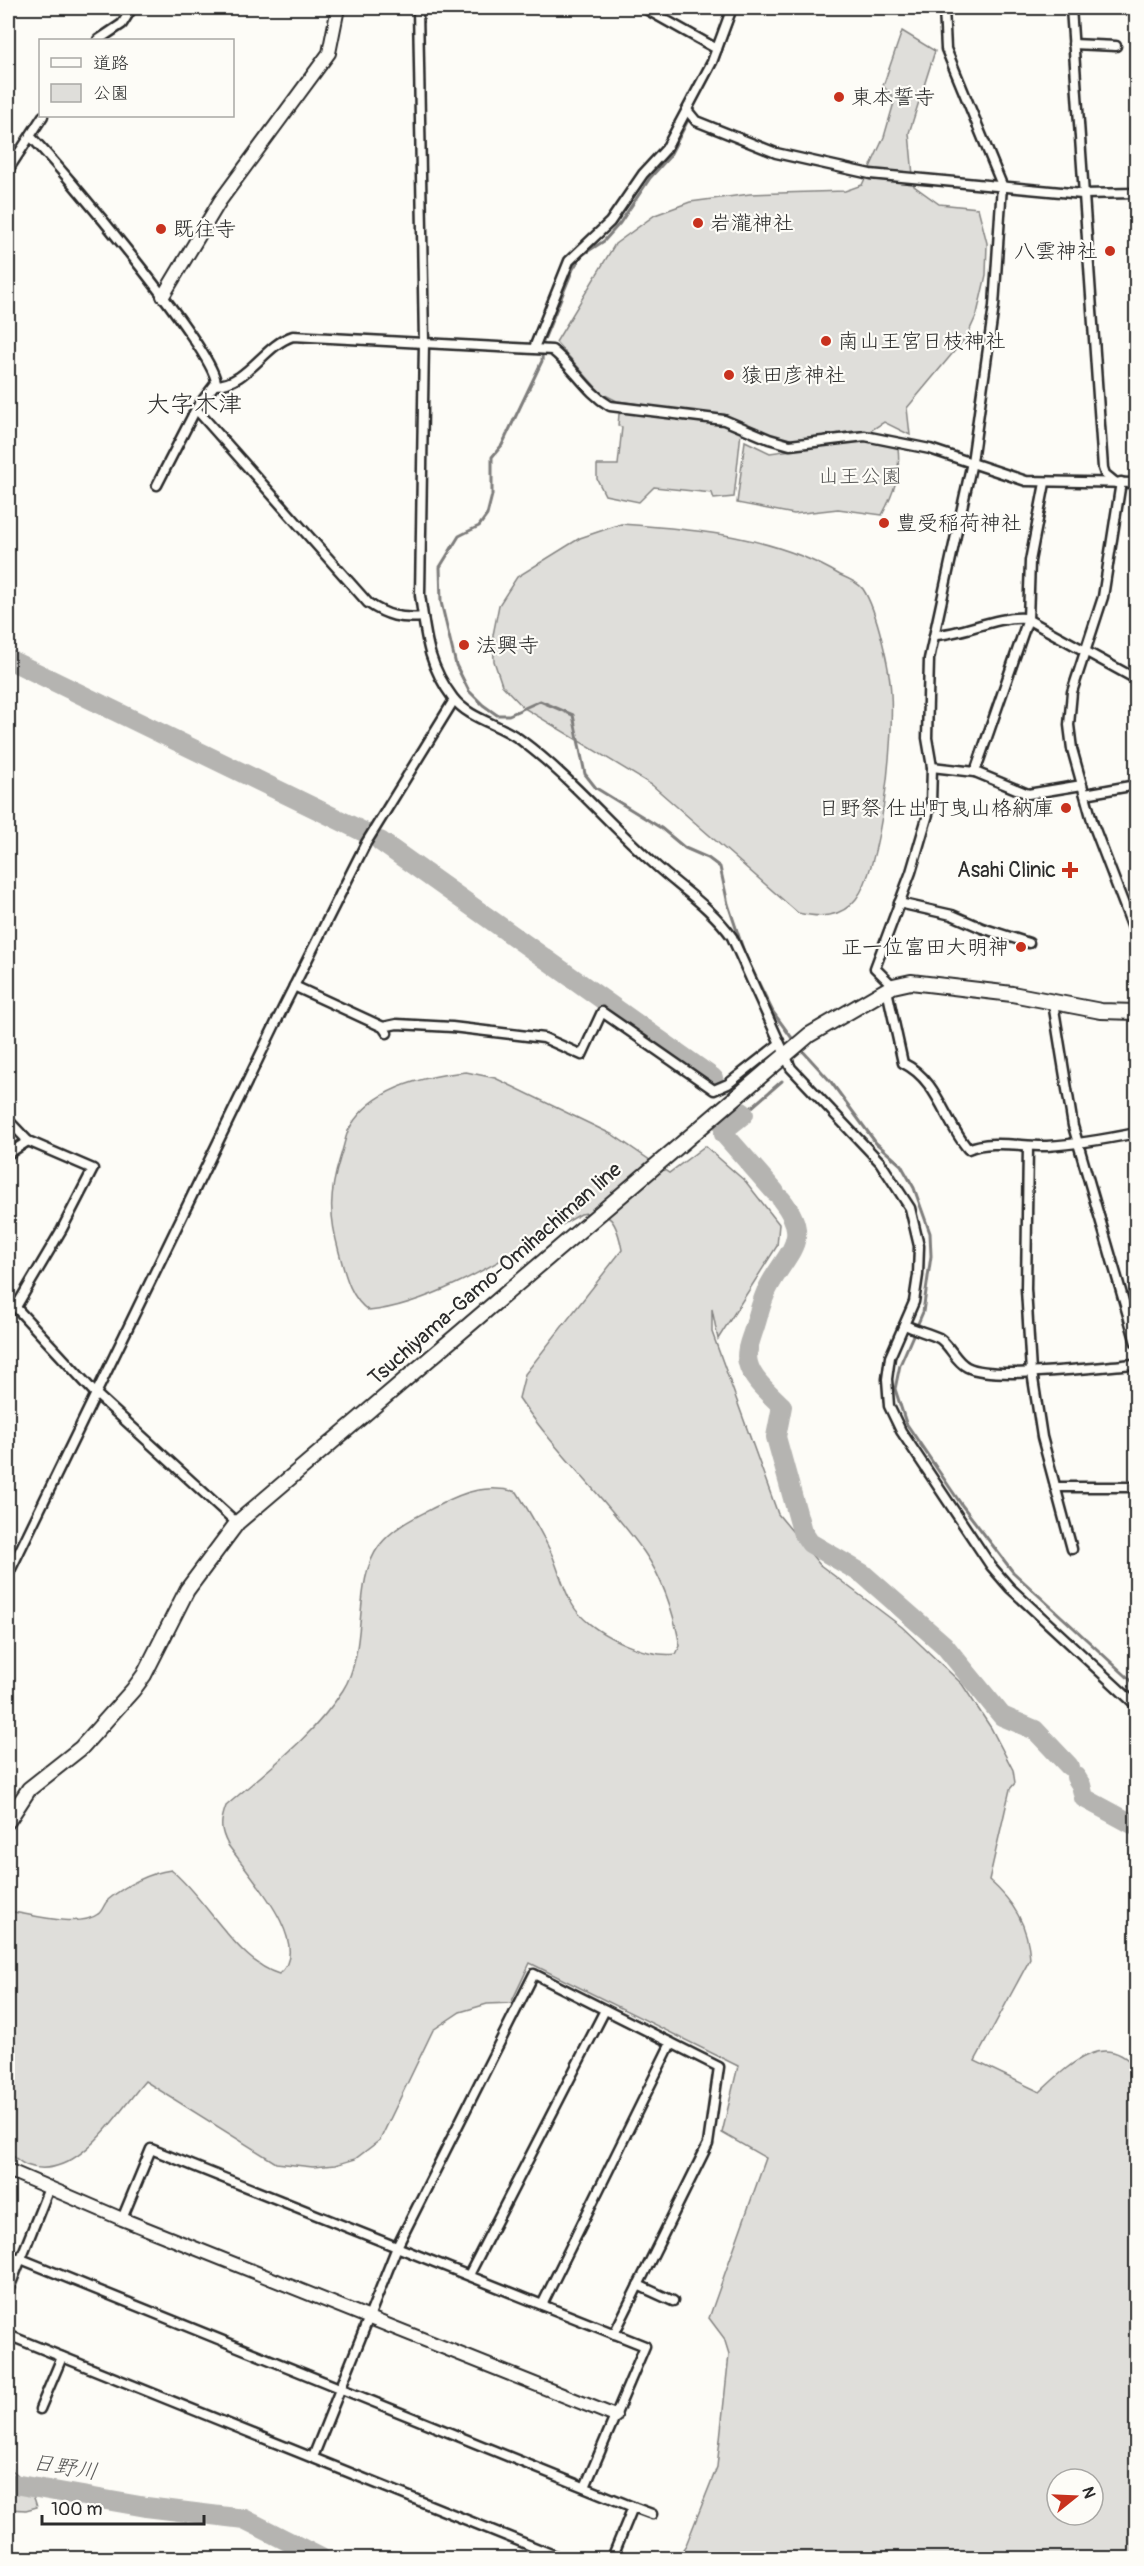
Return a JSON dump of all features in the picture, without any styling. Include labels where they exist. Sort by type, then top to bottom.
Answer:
[{"type":"main road","name":"Tsuchiyama-Gamo-Omihachiman line","points":[[8,1821],[29,1788],[81,1748],[133,1690],[187,1590],[237,1523],[784,1050],[890,988],[929,983],[1012,994],[1101,1011],[1137,1012]]},
{"type":"street","points":[[100,39],[122,24],[132,8]]},
{"type":"street","points":[[163,296],[220,201],[329,53],[338,8]]},
{"type":"street","points":[[418,8],[424,342],[420,595],[423,633],[430,658],[454,700],[486,722],[507,730],[537,753],[653,863],[719,919],[732,937],[791,1068],[880,1162],[910,1208],[919,1246],[918,1275],[907,1326],[890,1358],[887,1379],[890,1406],[900,1431],[975,1545],[997,1573],[1137,1705]]},
{"type":"street","points":[[644,8],[717,49]]},
{"type":"street","points":[[536,349],[569,261],[600,233],[643,174],[666,149],[717,49],[732,8]]},
{"type":"street","points":[[944,8],[946,49],[1002,186],[994,306],[972,462],[929,659],[927,738],[932,767],[931,804],[875,968],[890,988],[903,1063],[919,1071],[933,1088],[958,1137],[968,1149],[980,1144],[1028,1146],[1077,1144],[1137,1133]]},
{"type":"street","points":[[1071,8],[1082,194],[1103,468],[1104,474],[1119,483]]},
{"type":"street","points":[[1073,44],[1116,46]]},
{"type":"street","points":[[687,110],[696,121],[776,153],[888,177],[1082,194],[1137,193]]},
{"type":"street","points":[[8,170],[42,117]]},
{"type":"street","points":[[31,137],[163,296],[214,372],[215,385],[196,409],[163,479],[157,485]]},
{"type":"street","points":[[215,385],[225,385],[254,364],[274,345],[293,336],[550,350],[564,359],[598,399],[610,406],[724,420],[769,439],[790,445],[865,436],[930,448],[1026,481],[1137,483]]},
{"type":"street","points":[[196,409],[368,603],[388,615],[403,619],[423,617]]},
{"type":"street","points":[[975,772],[1028,619],[1030,561],[1045,483]]},
{"type":"street","points":[[1119,483],[1109,567],[1088,651],[1072,692],[1070,736],[1083,790],[1106,861],[1137,936]]},
{"type":"street","points":[[934,635],[945,635],[1007,618],[1028,619],[1137,679]]},
{"type":"street","points":[[8,1575],[294,986],[366,843],[454,700]]},
{"type":"street","points":[[932,767],[975,772],[1028,794],[1137,785]]},
{"type":"street","points":[[899,903],[952,915],[982,928],[1029,943]]},
{"type":"street","points":[[294,986],[385,1030],[397,1024],[452,1027],[544,1038],[582,1054],[602,1012],[714,1090],[784,1050]]},
{"type":"street","points":[[1053,1003],[1062,1074],[1077,1144],[1137,1343]]},
{"type":"street","points":[[8,1120],[28,1141],[93,1169],[63,1229],[16,1307]]},
{"type":"street","points":[[8,1154],[28,1141]]},
{"type":"street","points":[[1028,1146],[1026,1289],[1032,1372],[1042,1437],[1072,1549]]},
{"type":"street","points":[[8,1299],[95,1393],[237,1523]]},
{"type":"street","points":[[907,1326],[940,1339],[958,1361],[971,1369],[1032,1372],[1137,1364]]},
{"type":"street","points":[[1055,1487],[1137,1487]]},
{"type":"street","points":[[313,2457],[397,2247],[534,1974],[719,2067],[708,2144],[614,2334]]},
{"type":"street","points":[[469,2275],[605,2010]]},
{"type":"street","points":[[542,2305],[671,2043]]},
{"type":"street","points":[[122,2219],[151,2149],[645,2346],[585,2487]]},
{"type":"street","points":[[8,2170],[122,2219],[615,2416]]},
{"type":"street","points":[[8,2291],[50,2188]]},
{"type":"street","points":[[8,2255],[652,2514]]},
{"type":"street","points":[[638,2285],[673,2301]]},
{"type":"street","points":[[8,2335],[561,2559]]},
{"type":"street","points":[[40,2409],[62,2357]]},
{"type":"street","points":[[612,2559],[633,2507]]},
{"type":"green space","points":[[902,31],[935,51],[909,133],[914,186],[939,204],[978,208],[987,243],[986,275],[977,314],[967,336],[907,408],[910,435],[884,422],[867,433],[853,431],[799,440],[778,439],[720,415],[647,408],[646,405],[617,401],[601,393],[556,342],[615,244],[655,215],[690,202],[750,194],[845,191],[862,185],[884,137],[895,99],[883,86]]},
{"type":"green space","points":[[624,412],[723,424],[741,432],[734,497],[714,499],[712,493],[654,487],[639,502],[605,495],[597,479],[597,465],[618,465],[622,427],[618,426],[619,414]]},
{"type":"green space","name":"山王公園","points":[[865,440],[898,448],[896,483],[882,515],[838,509],[794,514],[737,503],[745,441],[770,453]]},
{"type":"green space","points":[[621,524],[706,532],[762,543],[815,562],[853,581],[863,589],[878,625],[888,670],[891,694],[890,740],[884,800],[873,859],[856,899],[844,910],[822,916],[798,913],[652,785],[524,708],[502,685],[494,661],[493,635],[499,605],[517,577],[580,538]]},
{"type":"green space","points":[[466,1072],[495,1078],[613,1135],[669,1173],[705,1146],[746,1182],[779,1224],[777,1246],[718,1339],[712,1309],[712,1332],[778,1514],[820,1565],[902,1627],[962,1684],[991,1728],[1013,1770],[1015,1783],[1010,1789],[989,1880],[1006,1897],[1018,1915],[1026,1935],[1030,1959],[975,2061],[1040,2092],[1073,2063],[1098,2052],[1111,2052],[1123,2057],[1136,2068],[1136,2558],[677,2558],[686,2545],[717,2467],[729,2354],[724,2338],[709,2318],[766,2158],[722,2133],[738,2066],[530,1963],[511,2003],[487,2004],[460,2012],[433,2030],[380,2140],[355,2159],[335,2165],[313,2167],[276,2163],[145,2081],[94,2142],[62,2164],[44,2168],[26,2165],[8,2151],[8,1911],[67,1920],[90,1918],[100,1913],[109,1899],[130,1884],[171,1870],[197,1896],[249,1957],[279,1974],[288,1961],[289,1945],[284,1928],[262,1890],[228,1845],[222,1830],[223,1817],[226,1806],[304,1738],[343,1690],[351,1674],[356,1655],[366,1578],[371,1561],[379,1546],[399,1527],[449,1500],[477,1490],[496,1489],[517,1492],[545,1540],[569,1599],[590,1624],[618,1641],[649,1652],[676,1654],[680,1646],[667,1597],[651,1562],[614,1513],[549,1438],[519,1398],[525,1374],[622,1250],[618,1232],[611,1220],[599,1213],[581,1214],[478,1273],[423,1298],[396,1306],[369,1311],[357,1299],[349,1285],[332,1215],[332,1194],[336,1171],[348,1131],[357,1117],[383,1095],[399,1087],[433,1077]]},
{"type":"green space","points":[[8,2467],[26,2484],[37,2507],[26,2510],[8,2509]]},
{"type":"waterway","points":[[691,111],[717,63],[737,8]]},
{"type":"waterway","points":[[687,122],[669,157],[650,178],[620,223],[604,241],[582,255],[573,269],[543,342],[542,361],[502,445],[492,457],[492,495],[487,515],[479,526],[459,536],[440,567],[441,602],[456,665],[469,691],[483,705],[497,715],[509,715],[540,701],[573,715],[585,774],[596,788],[661,828],[685,848],[708,858],[720,867],[728,904],[745,955],[773,1012],[794,1041]]},
{"type":"waterway","points":[[8,659],[366,833]]},
{"type":"waterway","points":[[380,841],[713,1078]]},
{"type":"waterway","points":[[800,1048],[831,1082],[876,1143],[901,1165],[914,1188],[930,1233],[931,1256],[923,1312],[900,1365],[895,1389],[906,1423],[961,1504],[1013,1572],[1136,1685]]},
{"type":"waterway","points":[[744,1114],[782,1081]]},
{"type":"waterway","points":[[742,1112],[744,1114],[724,1130],[724,1134],[775,1192]]},
{"type":"waterway","points":[[781,1199],[791,1213],[796,1236],[789,1255],[763,1298],[748,1347],[747,1359],[757,1381],[782,1406],[776,1437],[802,1531],[810,1543],[863,1574],[944,1645],[1002,1716],[1035,1730],[1069,1766]]},
{"type":"waterway","points":[[1076,1777],[1081,1785],[1084,1798],[1136,1826]]},
{"type":"waterway","name":"日野川","points":[[8,2483],[146,2507],[244,2519],[321,2558]]},
{"type":"place","name":"東本誓寺","points":[[839,97]]},
{"type":"place","name":"岩瀧神社","points":[[698,223]]},
{"type":"place","name":"既往寺","points":[[161,229]]},
{"type":"place","name":"八雲神社","points":[[1110,251]]},
{"type":"place","name":"南山王宮日枝神社","points":[[826,341]]},
{"type":"place","name":"猿田彦神社","points":[[729,375]]},
{"type":"place","name":"豊受稲荷神社","points":[[884,523]]},
{"type":"place","name":"法興寺","points":[[464,645]]},
{"type":"place","name":"日野祭 仕出町曳山格納庫","points":[[1066,808]]},
{"type":"place","name":"Asahi Clinic","points":[[1070,870]]},
{"type":"place","name":"正一位富田大明神","points":[[1021,947]]},
{"type":"district","name":"大字木津","points":[[194,404]]}]
